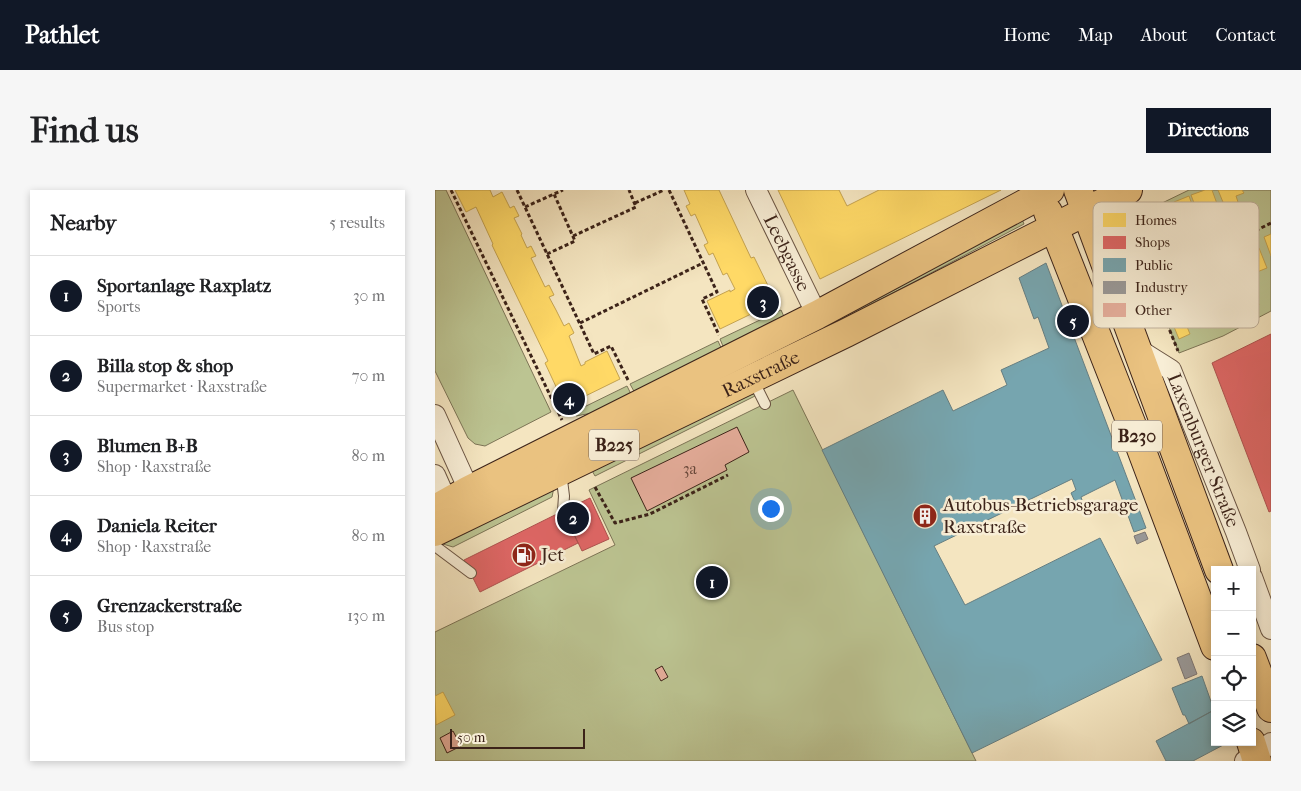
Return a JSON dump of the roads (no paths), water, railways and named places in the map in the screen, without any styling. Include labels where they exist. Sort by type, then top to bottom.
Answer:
[{"type":"main road","name":"B230","points":[[1044,191],[1055,228],[1093,325]]},
{"type":"main road","name":"Raxstraße","points":[[451,500],[817,315],[1044,191]]},
{"type":"main road","name":"Raxstraße","points":[[435,532],[752,379],[1055,228],[1082,201]]},
{"type":"main road","name":"B225","points":[[1082,201],[1127,201]]},
{"type":"main road","name":"Laxenburger Straße","points":[[1082,201],[1093,231]]},
{"type":"main road","name":"B230","points":[[1094,328],[1211,635]]},
{"type":"main road","name":"Laxenburger Straße","points":[[1129,328],[1218,566]]},
{"type":"main road","points":[[1256,669],[1271,708]]},
{"type":"street","name":"Leebgasse","points":[[756,190],[817,315]]},
{"type":"street","name":"Laxenburger Straße","points":[[1136,348],[1171,370],[1249,566]]},
{"type":"street","points":[[435,415],[451,500]]},
{"type":"street","points":[[435,475],[451,500]]},
{"type":"street","points":[[1256,588],[1271,629]]},
{"type":"lane","points":[[752,379],[765,404]]},
{"type":"lane","points":[[561,471],[564,496],[563,511]]},
{"type":"lane","points":[[435,546],[471,572]]},
{"type":"place","name":"Blumen B+B","points":[[763,302]]},
{"type":"place","name":"Grenzackerstraße","points":[[1073,321]]},
{"type":"place","name":"Daniela Reiter","points":[[569,399]]},
{"type":"place","name":"Autobus-Betriebsgarage Raxstraße","points":[[925,516]]},
{"type":"place","name":"Billa stop & shop","points":[[573,518]]},
{"type":"place","name":"Jet","points":[[524,555]]},
{"type":"place","name":"Sportanlage Raxplatz","points":[[712,582]]}]
